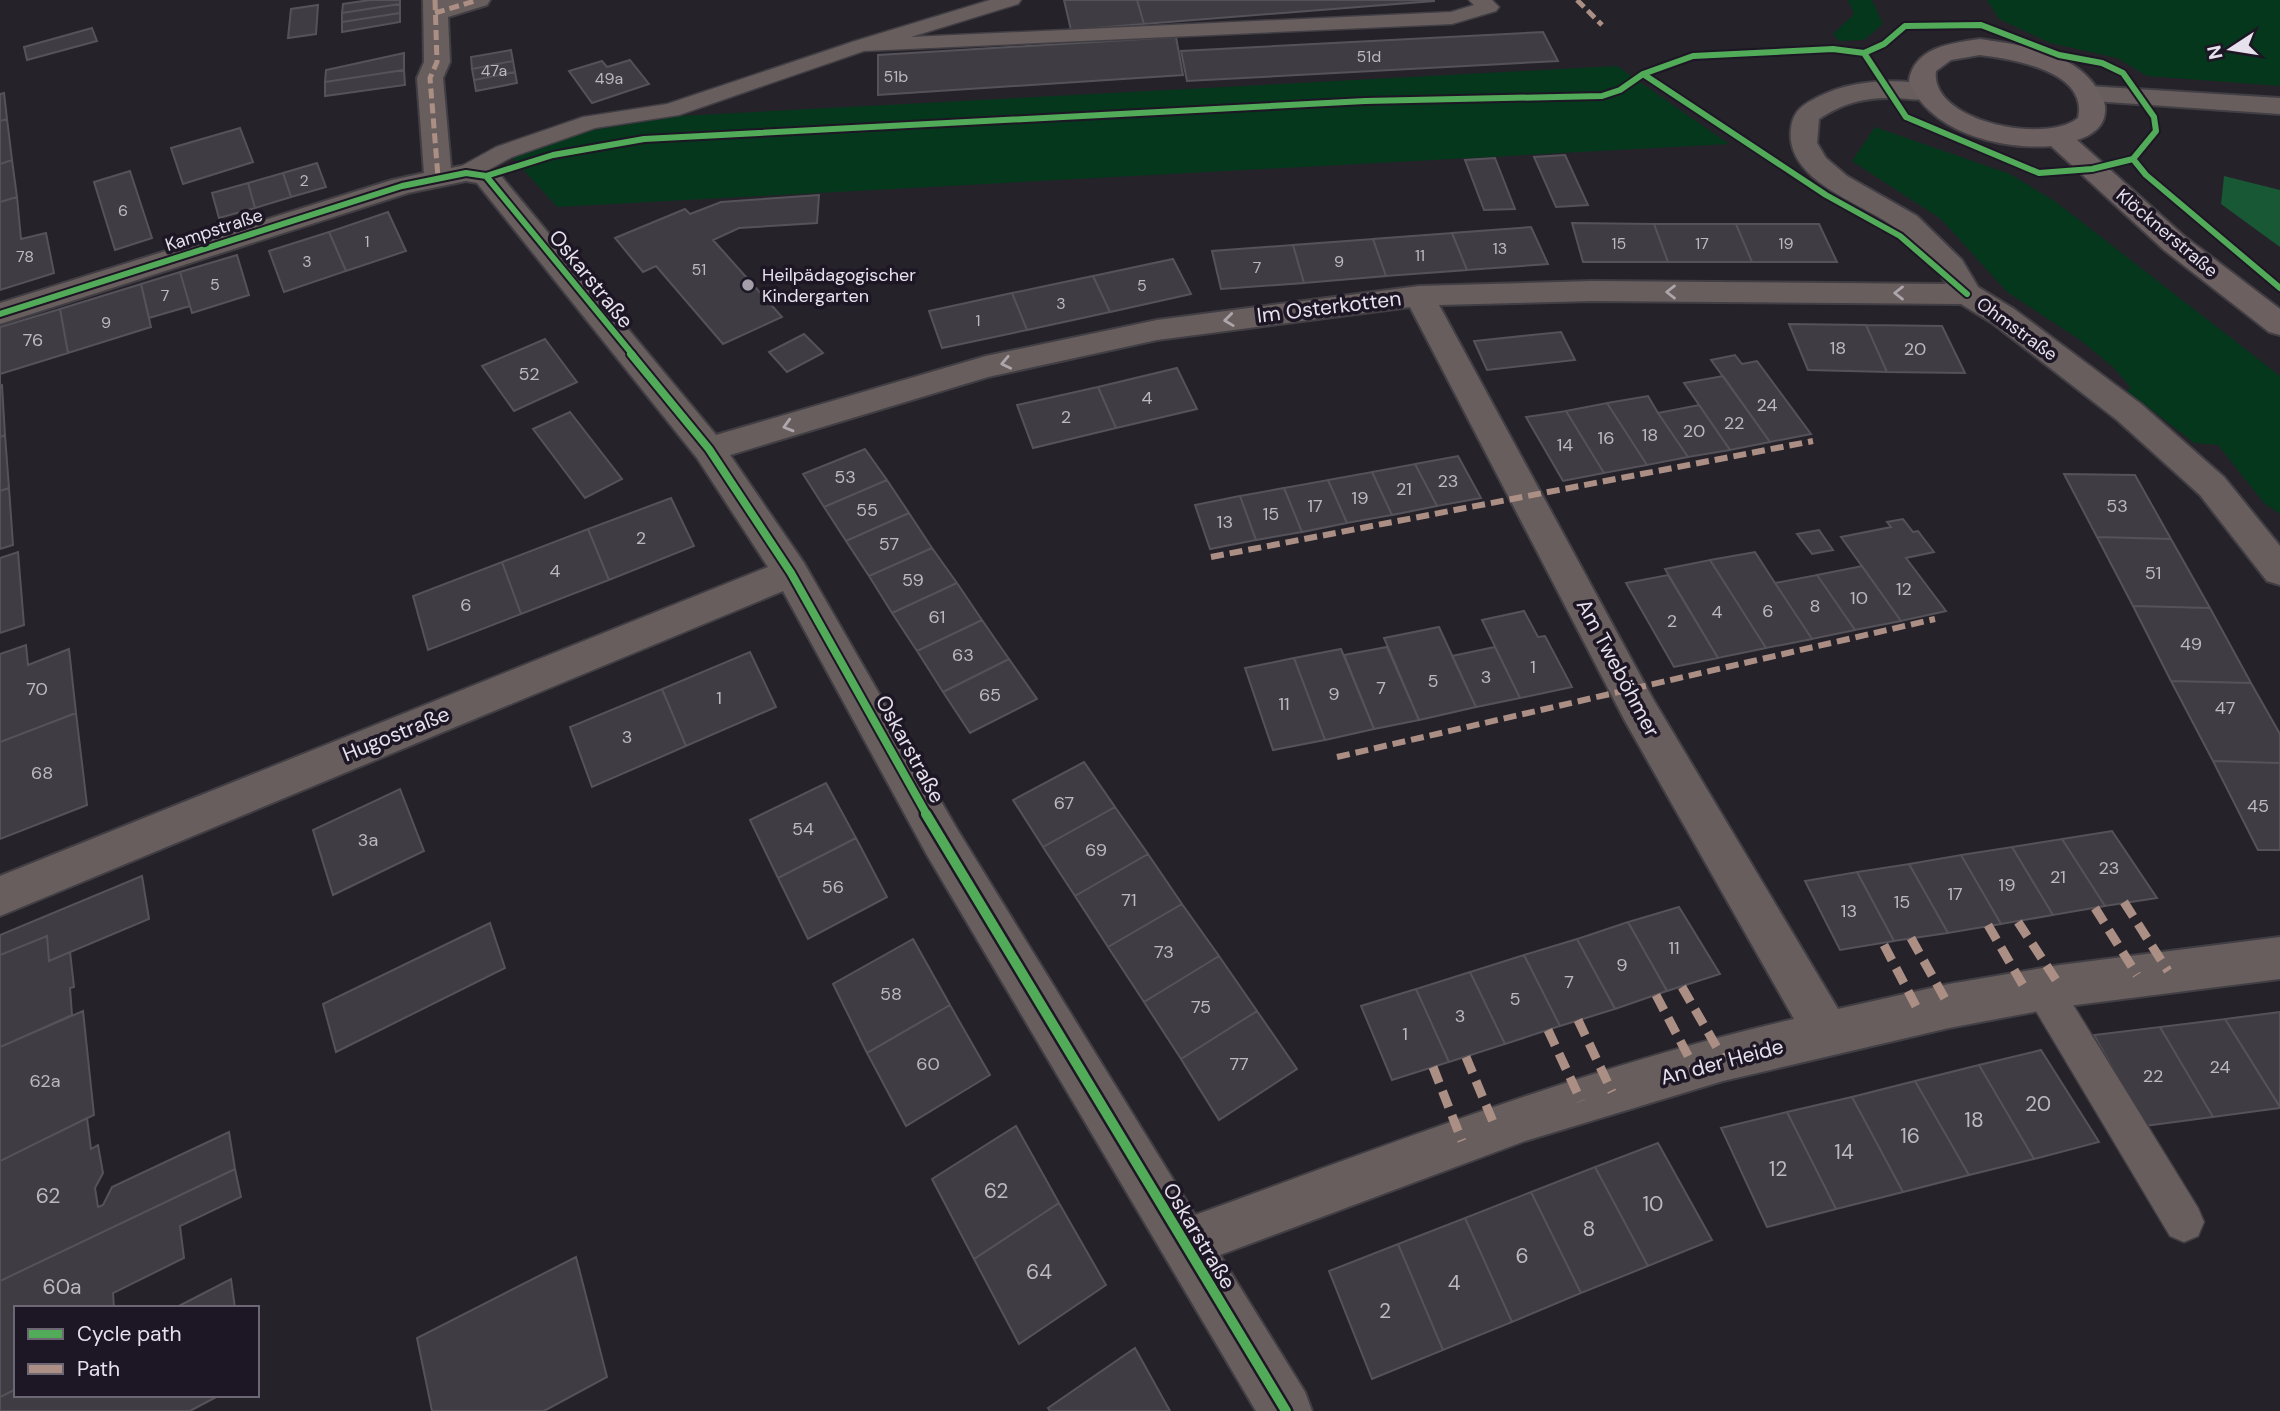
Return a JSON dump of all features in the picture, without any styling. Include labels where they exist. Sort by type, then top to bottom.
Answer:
[{"type":"street","points":[[452,175],[430,78],[437,62],[435,6],[478,0]]},
{"type":"street","points":[[1980,47],[2002,49],[2046,62],[2078,82],[2088,94],[2093,108],[2089,121],[2077,131],[2057,137],[2007,136],[1981,129],[1939,106],[1926,92],[1921,80],[1923,69],[1930,59],[1960,48],[1980,47]]},
{"type":"street","name":"Ohmstraße","points":[[1926,92],[1861,90],[1827,100],[1806,116],[1803,143],[1815,163],[1837,182],[1907,222],[1952,267],[1967,294],[2003,316],[2139,422],[2212,486],[2280,571]]},
{"type":"street","points":[[2088,94],[2280,106]]},
{"type":"street","name":"Klöcknerstraße","points":[[2057,137],[2174,243],[2280,325]]},
{"type":"street","name":"Kampstraße","points":[[0,314],[402,186],[452,175]]},
{"type":"street","name":"Oskarstraße","points":[[452,175],[486,176],[709,449],[791,573],[942,842],[1201,1238],[1286,1411]]},
{"type":"street","name":"Im Osterkotten","points":[[709,449],[986,368],[1144,333],[1419,296],[1592,291],[1967,294]]},
{"type":"street","name":"Am Tweböhmer","points":[[1419,296],[1639,710],[1828,1035]]},
{"type":"street","name":"Hugostraße","points":[[0,895],[791,573]]},
{"type":"street","name":"An der Heide","points":[[1201,1238],[1525,1118],[1723,1058],[1919,1012],[2043,989],[2280,958]]},
{"type":"lane","points":[[452,175],[504,152],[591,122],[671,110],[862,45],[1011,0]]},
{"type":"lane","points":[[862,45],[1452,18],[1489,7],[1479,0]]},
{"type":"lane","points":[[2043,989],[2184,1222]]},
{"type":"green space","points":[[1848,0],[1872,0],[1883,24],[1864,40],[1839,41],[1833,34],[1854,14]]},
{"type":"green space","points":[[1987,0],[2280,0],[2280,86],[2147,76],[2117,58],[2050,43],[1999,19]]},
{"type":"green space","points":[[1617,66],[1729,144],[557,207],[512,157],[575,133],[680,116]]},
{"type":"green space","points":[[1875,127],[2010,174],[2056,202],[2280,376],[2280,514],[2264,503],[2218,445],[2194,443],[2126,390],[2131,388],[2114,368],[2080,340],[2007,292],[1941,219],[1852,161]]},
{"type":"green space","points":[[2224,176],[2280,190],[2280,247],[2221,204]]},
{"type":"building","points":[[370,0],[400,0],[400,4],[342,13],[343,4]]},
{"type":"building","points":[[1064,0],[1137,0],[1144,24],[1071,30]]},
{"type":"building","points":[[1137,0],[1434,0],[1434,1],[1144,24]]},
{"type":"building","points":[[400,4],[400,13],[342,22],[342,13]]},
{"type":"building","points":[[318,5],[316,34],[288,38],[291,9]]},
{"type":"building","points":[[400,13],[400,22],[342,32],[342,22]]},
{"type":"building","points":[[92,28],[97,41],[27,60],[24,47]]},
{"type":"building","points":[[1543,32],[1558,61],[1187,81],[1181,51]]},
{"type":"building","points":[[1176,37],[1183,75],[878,95],[878,55]]},
{"type":"building","points":[[511,50],[513,61],[472,69],[471,57]]},
{"type":"building","points":[[404,53],[404,70],[325,82],[326,70]]},
{"type":"building","points":[[630,60],[649,84],[592,103],[569,71],[602,61],[607,67]]},
{"type":"building","points":[[513,61],[515,72],[474,80],[472,69]]},
{"type":"building","points":[[404,70],[405,85],[325,96],[325,82]]},
{"type":"building","points":[[515,72],[517,83],[476,91],[474,80]]},
{"type":"building","points":[[4,93],[7,119],[0,121],[0,94]]},
{"type":"building","points":[[7,119],[12,160],[0,164],[0,121]]},
{"type":"building","points":[[240,128],[253,162],[183,184],[171,148]]},
{"type":"building","points":[[1565,155],[1588,205],[1556,207],[1534,157]]},
{"type":"building","points":[[1495,158],[1515,209],[1484,210],[1465,160]]},
{"type":"building","points":[[12,160],[17,197],[0,202],[0,164]]},
{"type":"building","points":[[317,163],[326,187],[291,197],[283,173]]},
{"type":"building","points":[[130,171],[152,238],[115,250],[94,182]]},
{"type":"building","points":[[283,173],[291,197],[255,208],[248,183]]},
{"type":"building","points":[[248,183],[255,208],[219,218],[212,193]]},
{"type":"building","points":[[819,195],[817,223],[739,228],[713,240],[782,317],[723,344],[656,266],[643,272],[615,238],[685,209],[690,214],[721,202]]},
{"type":"building","points":[[17,197],[21,239],[46,233],[54,273],[0,290],[0,202]]},
{"type":"building","points":[[388,212],[406,251],[346,271],[329,232]]},
{"type":"building","points":[[1572,223],[1654,224],[1668,262],[1583,262]]},
{"type":"building","points":[[1654,224],[1736,224],[1752,262],[1668,262]]},
{"type":"building","points":[[1736,224],[1819,224],[1837,262],[1752,262]]},
{"type":"building","points":[[1531,227],[1548,264],[1467,270],[1452,233]]},
{"type":"building","points":[[329,232],[346,271],[284,292],[269,251]]},
{"type":"building","points":[[1452,233],[1467,270],[1386,276],[1373,239]]},
{"type":"building","points":[[1373,239],[1386,276],[1304,283],[1293,245]]},
{"type":"building","points":[[1293,245],[1304,283],[1221,289],[1212,251]]},
{"type":"building","points":[[237,255],[249,295],[192,313],[180,272]]},
{"type":"building","points":[[1173,259],[1191,294],[1110,312],[1093,276]]},
{"type":"building","points":[[180,272],[190,306],[149,318],[141,284]]},
{"type":"building","points":[[1093,276],[1110,312],[1027,330],[1012,293]]},
{"type":"building","points":[[141,284],[151,327],[68,353],[60,309]]},
{"type":"building","points":[[1012,293],[1027,330],[942,348],[929,311]]},
{"type":"building","points":[[60,309],[68,353],[0,374],[0,327]]},
{"type":"building","points":[[1789,324],[1866,325],[1887,372],[1808,370]]},
{"type":"building","points":[[1866,325],[1942,326],[1965,373],[1887,372]]},
{"type":"building","points":[[1561,332],[1575,360],[1487,370],[1474,341]]},
{"type":"building","points":[[804,334],[823,353],[787,372],[769,352]]},
{"type":"building","points":[[545,339],[577,382],[514,411],[482,366]]},
{"type":"building","points":[[1735,355],[1742,364],[1757,361],[1811,434],[1770,442],[1711,360]]},
{"type":"building","points":[[1177,368],[1197,409],[1116,428],[1098,387]]},
{"type":"building","points":[[1723,376],[1770,442],[1730,450],[1684,383]]},
{"type":"building","points":[[2,385],[5,435],[0,437],[0,386]]},
{"type":"building","points":[[1098,387],[1116,428],[1033,448],[1017,405]]},
{"type":"building","points":[[1648,396],[1688,457],[1647,465],[1607,403]]},
{"type":"building","points":[[1607,403],[1647,465],[1604,473],[1566,411]]},
{"type":"building","points":[[1699,405],[1730,450],[1688,457],[1658,413]]},
{"type":"building","points":[[1566,411],[1604,473],[1563,481],[1526,417]]},
{"type":"building","points":[[570,412],[622,479],[585,498],[533,429]]},
{"type":"building","points":[[5,435],[9,488],[0,491],[0,437]]},
{"type":"building","points":[[865,449],[887,480],[824,507],[803,474]]},
{"type":"building","points":[[1458,456],[1481,498],[1437,506],[1415,464]]},
{"type":"building","points":[[1415,464],[1437,506],[1392,515],[1372,472]]},
{"type":"building","points":[[1372,472],[1392,515],[1347,523],[1328,480]]},
{"type":"building","points":[[2064,474],[2135,475],[2171,539],[2097,537]]},
{"type":"building","points":[[887,480],[909,513],[846,541],[824,507]]},
{"type":"building","points":[[1328,480],[1347,523],[1302,532],[1284,488]]},
{"type":"building","points":[[9,488],[13,545],[0,549],[0,491]]},
{"type":"building","points":[[1284,488],[1302,532],[1256,540],[1240,496]]},
{"type":"building","points":[[1240,496],[1256,540],[1210,549],[1195,505]]},
{"type":"building","points":[[671,498],[694,546],[609,580],[588,529]]},
{"type":"building","points":[[909,513],[932,548],[869,576],[846,541]]},
{"type":"building","points":[[1903,519],[1913,532],[1918,531],[1934,552],[1906,558],[1946,611],[1901,621],[1841,537],[1891,527],[1887,522]]},
{"type":"building","points":[[588,529],[609,580],[521,614],[502,562]]},
{"type":"building","points":[[1819,530],[1833,550],[1812,554],[1797,534]]},
{"type":"building","points":[[2097,537],[2171,539],[2210,608],[2133,606]]},
{"type":"building","points":[[932,548],[957,583],[892,613],[869,576]]},
{"type":"building","points":[[18,552],[24,625],[0,633],[0,558]]},
{"type":"building","points":[[1755,552],[1812,639],[1766,648],[1710,560]]},
{"type":"building","points":[[1710,560],[1766,648],[1718,658],[1665,569]]},
{"type":"building","points":[[502,562],[521,614],[428,650],[413,596]]},
{"type":"building","points":[[1862,566],[1901,621],[1855,630],[1817,575]]},
{"type":"building","points":[[1668,575],[1718,658],[1674,667],[1626,583]]},
{"type":"building","points":[[1817,575],[1855,630],[1812,639],[1775,583]]},
{"type":"building","points":[[957,583],[982,620],[917,651],[892,613]]},
{"type":"building","points":[[2133,606],[2210,608],[2251,683],[2171,681]]},
{"type":"building","points":[[1524,611],[1538,637],[1545,636],[1572,687],[1520,698],[1482,620]]},
{"type":"building","points":[[982,620],[1009,659],[943,692],[917,651]]},
{"type":"building","points":[[1439,627],[1476,707],[1419,720],[1384,638]]},
{"type":"building","points":[[26,645],[28,665],[69,649],[76,713],[0,742],[0,654]]},
{"type":"building","points":[[1387,647],[1419,720],[1374,729],[1344,655]]},
{"type":"building","points":[[1495,647],[1520,698],[1476,707],[1452,656]]},
{"type":"building","points":[[1341,649],[1374,729],[1325,740],[1294,658]]},
{"type":"building","points":[[750,652],[776,707],[686,746],[662,689]]},
{"type":"building","points":[[1294,658],[1325,740],[1273,750],[1245,668]]},
{"type":"building","points":[[1009,659],[1037,699],[970,733],[943,692]]},
{"type":"building","points":[[2171,681],[2251,683],[2280,734],[2280,763],[2213,761]]},
{"type":"building","points":[[662,689],[686,746],[592,787],[570,727]]},
{"type":"building","points":[[76,713],[87,805],[0,839],[0,742]]},
{"type":"building","points":[[2213,761],[2280,763],[2280,850],[2258,850]]},
{"type":"building","points":[[1084,762],[1115,807],[1043,847],[1013,800]]},
{"type":"building","points":[[826,783],[856,838],[778,878],[750,820]]},
{"type":"building","points":[[400,789],[424,851],[333,895],[313,830]]},
{"type":"building","points":[[1115,807],[1148,854],[1075,896],[1043,847]]},
{"type":"building","points":[[2112,831],[2157,898],[2105,906],[2062,839]]},
{"type":"building","points":[[856,838],[887,897],[808,939],[778,878]]},
{"type":"building","points":[[2062,839],[2105,906],[2053,915],[2012,847]]},
{"type":"building","points":[[2012,847],[2053,915],[2001,924],[1961,855]]},
{"type":"building","points":[[1148,854],[1182,904],[1108,947],[1075,896]]},
{"type":"building","points":[[1961,855],[2001,924],[1948,933],[1909,864]]},
{"type":"building","points":[[1909,864],[1948,933],[1894,941],[1857,872]]},
{"type":"building","points":[[1857,872],[1894,941],[1840,950],[1805,881]]},
{"type":"building","points":[[142,876],[149,919],[49,961],[47,936],[0,955],[0,935]]},
{"type":"building","points":[[1182,904],[1219,956],[1144,1002],[1108,947]]},
{"type":"building","points":[[1679,907],[1720,974],[1667,991],[1628,922]]},
{"type":"building","points":[[1628,922],[1667,991],[1615,1009],[1577,939]]},
{"type":"building","points":[[490,923],[505,968],[336,1052],[323,1004]]},
{"type":"building","points":[[47,936],[49,961],[70,952],[74,987],[70,988],[72,1015],[0,1047],[0,955]]},
{"type":"building","points":[[913,939],[950,1005],[867,1053],[833,984]]},
{"type":"building","points":[[1577,939],[1615,1009],[1560,1026],[1524,955]]},
{"type":"building","points":[[1524,955],[1560,1026],[1505,1044],[1470,972]]},
{"type":"building","points":[[1219,956],[1257,1011],[1181,1059],[1144,1002]]},
{"type":"building","points":[[1470,972],[1505,1044],[1449,1062],[1416,989]]},
{"type":"building","points":[[1416,989],[1449,1062],[1392,1080],[1361,1006]]},
{"type":"building","points":[[950,1005],[990,1075],[906,1126],[867,1053]]},
{"type":"building","points":[[83,1011],[94,1115],[0,1161],[0,1047]]},
{"type":"building","points":[[1257,1011],[1297,1069],[1219,1120],[1181,1059]]},
{"type":"building","points":[[2280,1012],[2280,1107],[2225,1019]]},
{"type":"building","points":[[2225,1019],[2280,1108],[2213,1117],[2160,1027]]},
{"type":"building","points":[[2160,1027],[2213,1117],[2145,1126],[2094,1035]]},
{"type":"building","points":[[2041,1050],[2099,1142],[2034,1159],[1979,1065]]},
{"type":"building","points":[[1979,1065],[2034,1159],[1969,1175],[1915,1081]]},
{"type":"building","points":[[1915,1081],[1969,1175],[1903,1192],[1852,1097]]},
{"type":"building","points":[[1852,1097],[1903,1192],[1836,1209],[1787,1112]]},
{"type":"building","points":[[1787,1112],[1836,1209],[1767,1227],[1721,1128]]},
{"type":"building","points":[[87,1118],[91,1149],[98,1145],[103,1173],[95,1188],[98,1207],[103,1205],[112,1187],[229,1132],[235,1169],[0,1281],[0,1161]]},
{"type":"building","points":[[1016,1126],[1059,1203],[974,1259],[932,1179]]},
{"type":"building","points":[[1658,1143],[1712,1240],[1648,1266],[1595,1167]]},
{"type":"building","points":[[1595,1167],[1648,1266],[1581,1293],[1531,1192]]},
{"type":"building","points":[[235,1169],[241,1197],[180,1226],[184,1258],[113,1293],[114,1306],[14,1306],[14,1390],[0,1397],[0,1281]]},
{"type":"building","points":[[1531,1192],[1581,1293],[1512,1322],[1465,1218]]},
{"type":"building","points":[[1059,1203],[1106,1285],[1019,1344],[974,1259]]},
{"type":"building","points":[[1465,1218],[1512,1322],[1443,1350],[1398,1244]]},
{"type":"building","points":[[1398,1244],[1443,1350],[1372,1379],[1329,1271]]},
{"type":"building","points":[[576,1257],[607,1377],[544,1411],[432,1411],[417,1338]]},
{"type":"building","points":[[231,1279],[235,1306],[179,1306]]},
{"type":"building","points":[[1135,1348],[1170,1411],[1050,1411],[1048,1408]]},
{"type":"building","points":[[14,1390],[14,1397],[216,1397],[190,1411],[0,1411],[0,1397]]},
{"type":"marked path","points":[[435,0],[437,62],[430,78],[438,177]]},
{"type":"marked path","points":[[435,13],[478,0]]},
{"type":"marked path","points":[[1577,0],[1602,25]]},
{"type":"marked path","points":[[1211,557],[1813,441]]},
{"type":"marked path","points":[[1337,757],[1935,619]]},
{"type":"marked path","points":[[2124,902],[2168,971]]},
{"type":"marked path","points":[[2095,908],[2137,975]]},
{"type":"marked path","points":[[2018,922],[2060,986]]},
{"type":"marked path","points":[[1988,925],[2027,992]]},
{"type":"marked path","points":[[1911,938],[1949,1006]]},
{"type":"marked path","points":[[1884,945],[1919,1012]]},
{"type":"marked path","points":[[1682,987],[1723,1058]]},
{"type":"marked path","points":[[1656,995],[1694,1067]]},
{"type":"marked path","points":[[1578,1020],[1612,1092]]},
{"type":"marked path","points":[[1548,1030],[1581,1101]]},
{"type":"marked path","points":[[1466,1057],[1496,1129]]},
{"type":"marked path","points":[[1433,1067],[1462,1141]]},
{"type":"cycle path","points":[[1981,25],[2059,55],[2102,63],[2123,73],[2154,117],[2156,131],[2133,159],[2092,169],[2039,173],[1906,117],[1864,53],[1884,44],[1905,26],[1981,25]]},
{"type":"cycle path","points":[[1643,74],[1693,56],[1833,49],[1864,53]]},
{"type":"cycle path","points":[[486,176],[553,155],[644,139],[1365,101],[1602,96],[1620,90],[1643,74],[1826,195],[1900,236],[1967,294]]},
{"type":"cycle path","points":[[2133,159],[2146,175],[2280,288]]},
{"type":"cycle path","points":[[0,314],[402,186],[466,173],[486,176],[709,449],[791,573],[942,842],[1286,1411]]},
{"type":"place","name":"Heilpädagogischer Kindergarten","points":[[748,285]]}]
